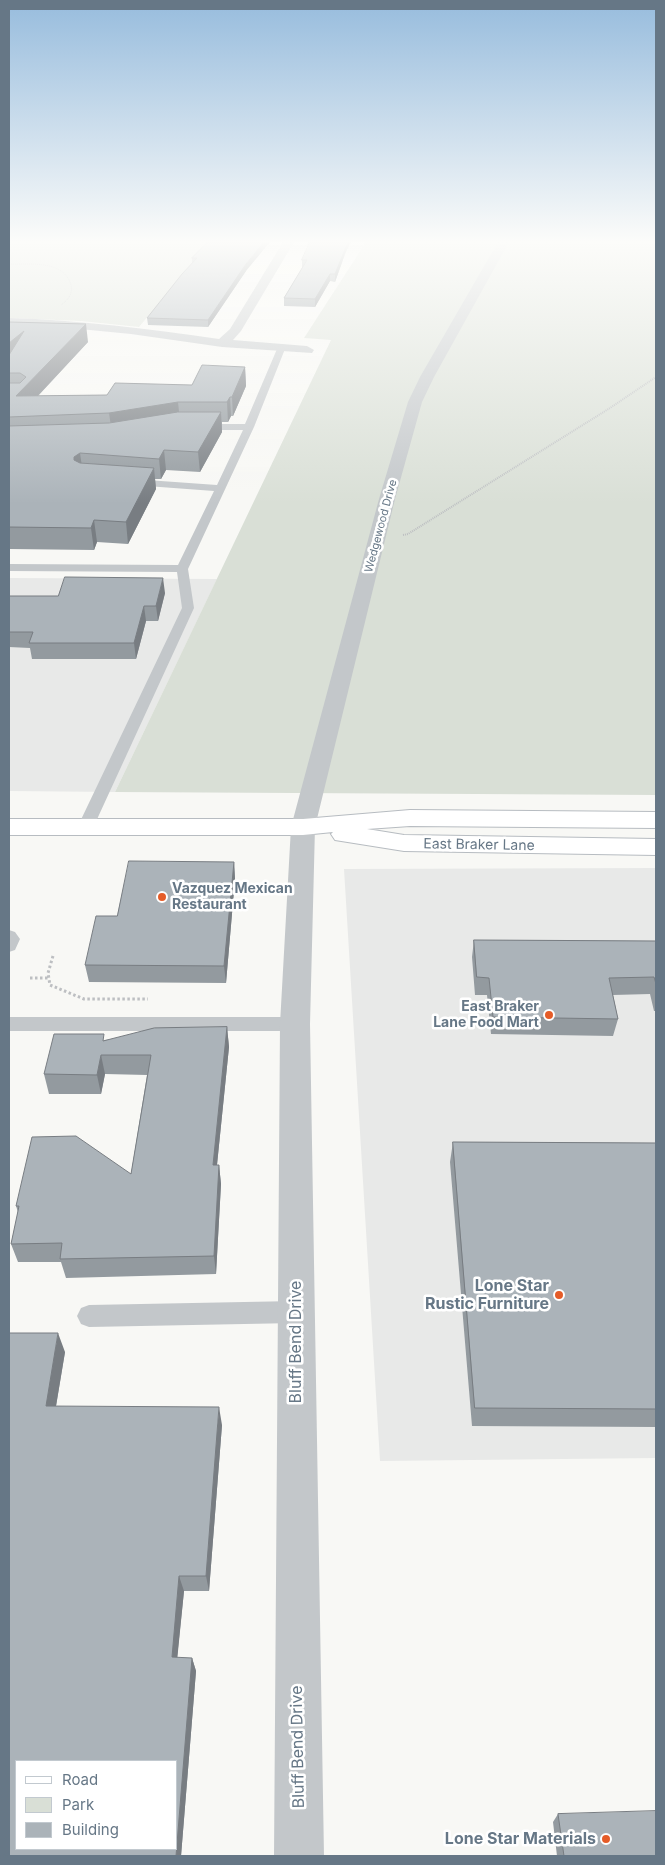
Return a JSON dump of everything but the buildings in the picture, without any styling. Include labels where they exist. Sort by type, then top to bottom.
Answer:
[{"type":"main road","name":"East Braker Lane","points":[[9,827],[303,827],[410,818],[656,820]]},
{"type":"main road","name":"East Braker Lane","points":[[303,827],[404,843],[656,847]]},
{"type":"street","points":[[121,329],[222,344],[307,350]]},
{"type":"street","points":[[222,344],[236,329]]},
{"type":"street","name":"Wedgewood Drive","points":[[303,827],[353,628],[415,402],[455,329]]},
{"type":"street","name":"Bluff Bend Drive","points":[[299,1856],[294,1024],[303,827]]},
{"type":"lane","points":[[85,828],[188,608],[182,569],[248,427],[281,349]]},
{"type":"lane","points":[[190,427],[248,427]]},
{"type":"lane","points":[[122,481],[219,488]]},
{"type":"lane","points":[[9,567],[182,569]]},
{"type":"lane","points":[[9,936],[11,940],[9,946]]},
{"type":"lane","points":[[9,1024],[294,1024]]},
{"type":"lane","points":[[89,1316],[296,1312]]},
{"type":"path","points":[[378,541],[408,534],[610,408],[656,377]]},
{"type":"path","points":[[30,978],[48,978]]},
{"type":"shaded area","points":[[9,578],[217,579],[115,792],[9,791]]},
{"type":"shaded area","points":[[656,868],[656,1458],[380,1461],[344,869]]},
{"type":"green space","points":[[310,329],[656,329],[656,795],[115,792],[331,340],[304,338]]},
{"type":"place","name":"Vazquez Mexican Restaurant","points":[[162,897]]},
{"type":"place","name":"East Braker Lane Food Mart","points":[[549,1015]]},
{"type":"place","name":"Lone Star Rustic Furniture","points":[[559,1295]]},
{"type":"place","name":"Lone Star Materials","points":[[606,1839]]}]
